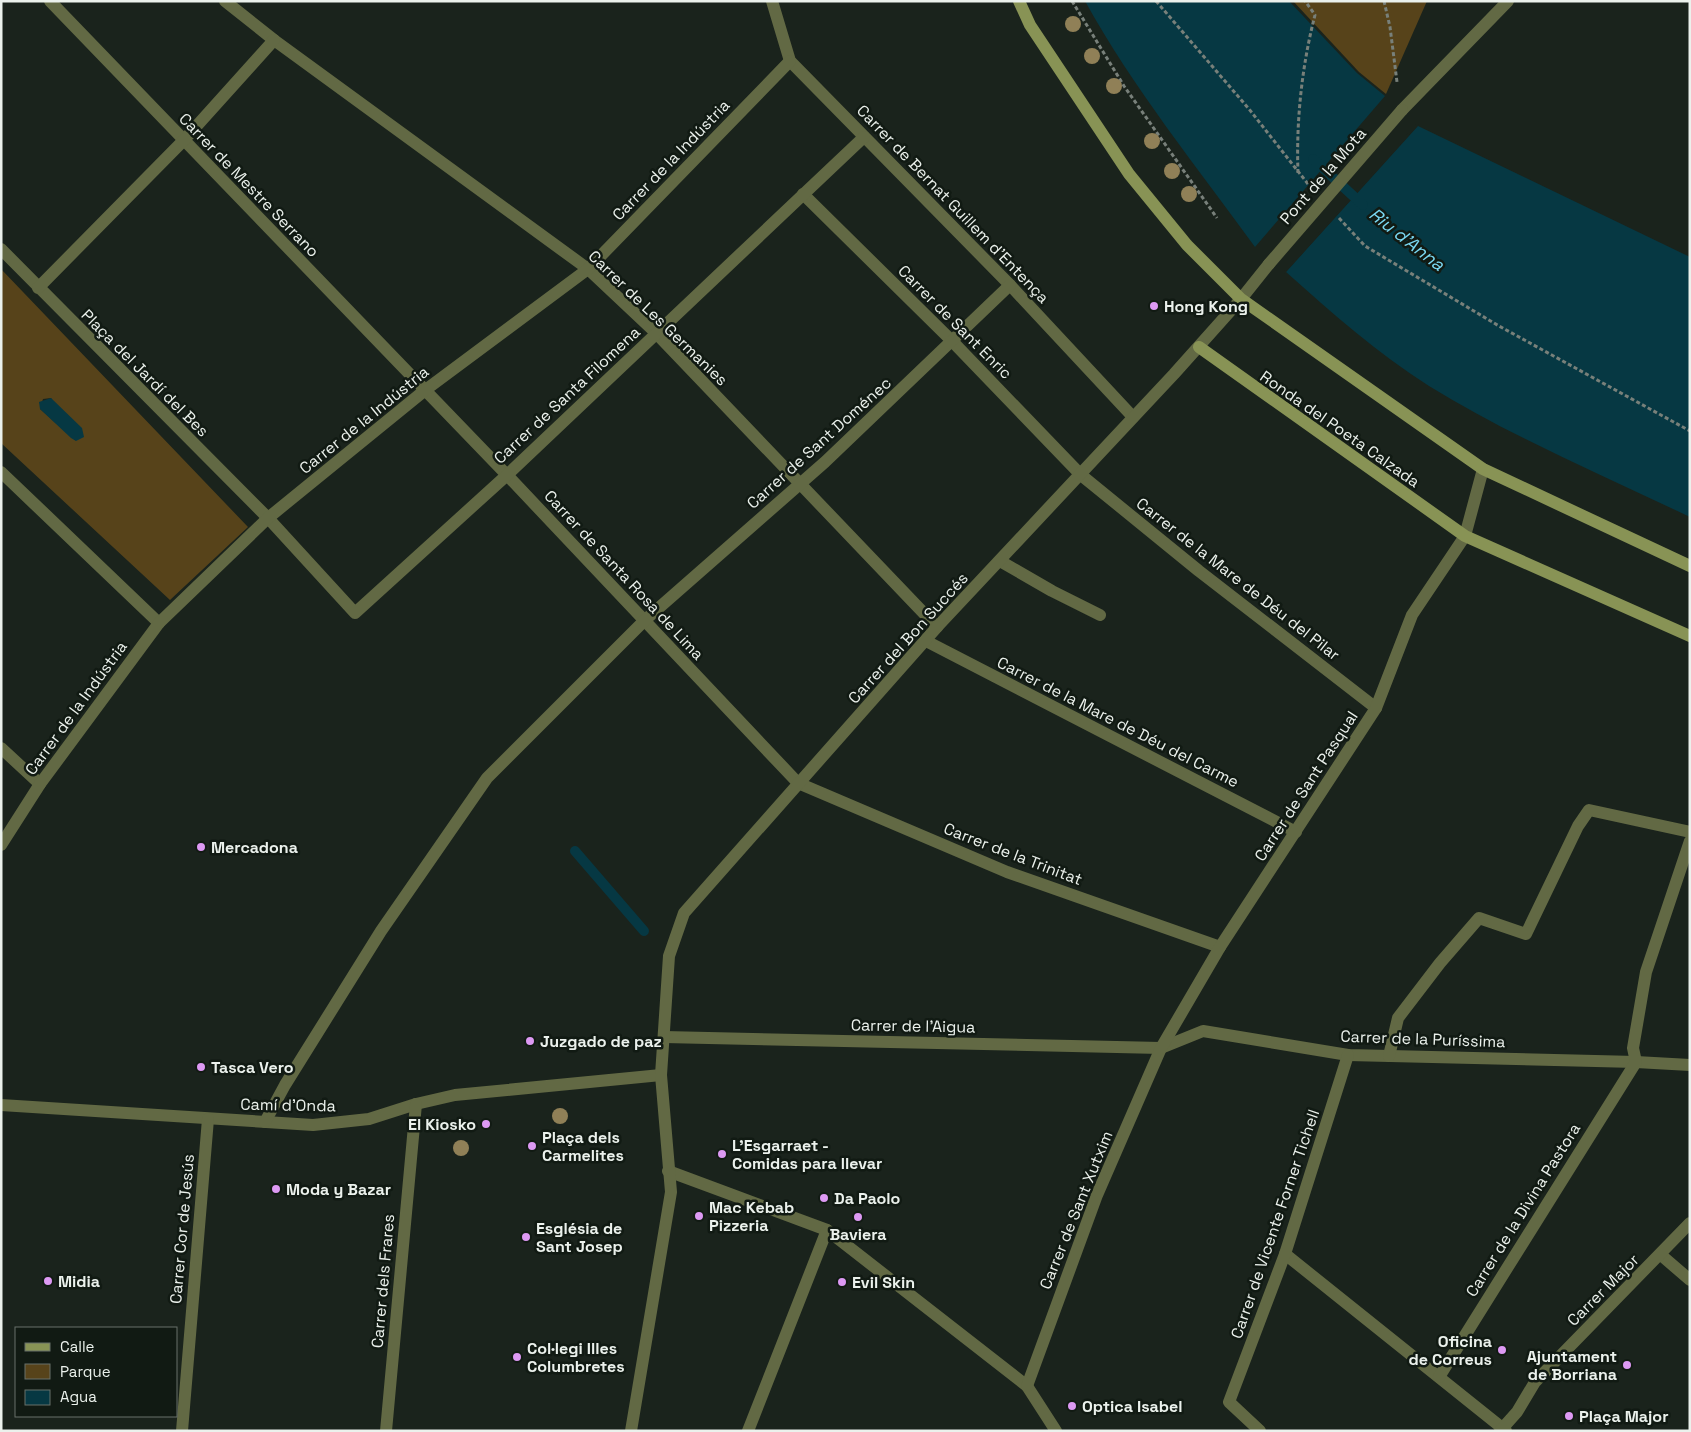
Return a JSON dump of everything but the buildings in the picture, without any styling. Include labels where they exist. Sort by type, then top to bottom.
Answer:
[{"type":"street","name":"Carrer de Mestre Serrano","points":[[50,1],[424,391]]},
{"type":"street","name":"Carrer de Les Germanies","points":[[225,1],[274,40],[588,269],[656,333],[937,627]]},
{"type":"street","name":"Carrer de Bernat Guillem d'Entença","points":[[772,1],[790,60],[1010,285],[1133,417]]},
{"type":"street","points":[[1019,1],[1030,25],[1129,174],[1187,245],[1242,299],[1483,469],[1690,566]]},
{"type":"street","name":"Pont de la Mota","points":[[1269,264],[1402,110],[1508,1]]},
{"type":"street","points":[[38,288],[184,140],[274,40]]},
{"type":"street","name":"Carrer de la Indústria","points":[[1,845],[40,784],[159,622],[268,518],[424,391],[588,269],[790,60]]},
{"type":"street","name":"Carrer de Santa Filomena","points":[[355,613],[506,475],[864,137]]},
{"type":"street","name":"Carrer de Sant Enric","points":[[803,194],[952,341],[1081,475]]},
{"type":"street","name":"Plaça del Jardí del Bes","points":[[1,249],[268,518],[355,613]]},
{"type":"street","name":"Carrer del Bon Succés","points":[[631,1431],[669,1201],[661,1075],[669,956],[684,913],[937,627],[1081,475],[1242,299],[1269,264]]},
{"type":"street","name":"Carrer de Sant Doménec","points":[[265,1122],[285,1085],[381,931],[487,778],[645,620],[825,462],[1010,285]]},
{"type":"street","name":"Ronda del Poeta Calzada","points":[[1199,346],[1465,536],[1690,636]]},
{"type":"street","name":"Carrer de Santa Rosa de Lima","points":[[424,391],[645,620],[798,783]]},
{"type":"street","points":[[1465,536],[1483,469]]},
{"type":"street","points":[[1,472],[159,622]]},
{"type":"street","name":"Carrer de la Mare de Déu del Pilar","points":[[1081,475],[1199,571],[1376,708]]},
{"type":"street","name":"Carrer de Sant Pasqual","points":[[1161,1048],[1220,947],[1376,708],[1412,615],[1465,536]]},
{"type":"street","points":[[1000,561],[1052,591],[1100,615]]},
{"type":"street","name":"Carrer de la Mare de Déu del Carme","points":[[926,641],[1296,832]]},
{"type":"street","points":[[1,748],[40,784]]},
{"type":"street","name":"Carrer de la Trinitat","points":[[798,783],[1007,872],[1220,947]]},
{"type":"street","points":[[1389,1056],[1398,1018],[1440,963],[1479,918],[1526,934],[1578,826],[1590,810],[1690,832]]},
{"type":"street","points":[[1636,1062],[1633,1048],[1646,972],[1690,840]]},
{"type":"street","name":"Carrer de la Puríssima","points":[[1161,1048],[1203,1031],[1348,1055],[1690,1065]]},
{"type":"street","name":"Carrer de l'Aigua","points":[[664,1037],[1161,1048]]},
{"type":"street","name":"Carrer de Sant Xutxim","points":[[1027,1386],[1097,1195],[1161,1048]]},
{"type":"street","name":"Carrer de Vicente Forner Tichell","points":[[1260,1431],[1229,1402],[1285,1254],[1348,1055]]},
{"type":"street","name":"Carrer de la Divina Pastora","points":[[1439,1376],[1636,1062]]},
{"type":"street","name":"Camí d'Onda","points":[[1,1105],[313,1125],[369,1119],[416,1104],[454,1095],[661,1075]]},
{"type":"street","name":"Carrer dels Frares","points":[[386,1431],[416,1104]]},
{"type":"street","name":"Carrer Cor de Jesús","points":[[182,1431],[208,1119]]},
{"type":"street","points":[[668,1171],[827,1230],[1027,1386],[1056,1431]]},
{"type":"street","name":"Carrer Major","points":[[1503,1430],[1517,1412],[1535,1382],[1690,1222]]},
{"type":"street","points":[[748,1431],[827,1230]]},
{"type":"street","points":[[1285,1254],[1439,1376],[1503,1430]]},
{"type":"street","points":[[1661,1254],[1690,1280]]},
{"type":"path","points":[[1072,1],[1124,86],[1217,218]]},
{"type":"path","points":[[1156,1],[1249,109],[1298,174],[1312,188]]},
{"type":"path","points":[[1298,174],[1297,145],[1307,45],[1315,14],[1305,1]]},
{"type":"path","points":[[1384,1],[1390,27],[1397,83]]},
{"type":"path","points":[[1338,217],[1365,246],[1500,326],[1690,431]]},
{"type":"green space","points":[[1293,1],[1427,1],[1386,94],[1359,72]]},
{"type":"green space","points":[[1,269],[248,527],[170,600],[1,443]],"holes":[[[51,398],[76,441],[40,409],[43,399]]]},
{"type":"water","points":[[1085,1],[1289,1],[1357,73],[1385,96],[1255,247],[1145,96]]},
{"type":"water","points":[[1418,126],[1690,257],[1690,517],[1525,439],[1429,386],[1373,346],[1286,272]]},
{"type":"water","points":[[51,398],[82,428],[84,437],[76,441],[71,438],[40,409],[39,402]]},
{"type":"pier","points":[[1416,124],[1419,124],[1284,274],[1284,271]]},
{"type":"waterway","name":"Riu d'Anna","points":[[1313,159],[1363,205]]},
{"type":"waterway","points":[[575,851],[644,931]]},
{"type":"place","name":"Hong Kong","points":[[1154,306]]},
{"type":"place","name":"Mercadona","points":[[201,847]]},
{"type":"place","name":"Juzgado de paz","points":[[530,1041]]},
{"type":"place","name":"Tasca Vero","points":[[201,1067]]},
{"type":"place","name":"El Kiosko","points":[[486,1124]]},
{"type":"place","name":"Plaça dels Carmelites","points":[[532,1146]]},
{"type":"place","name":"L'Esgarraet - Comidas para llevar","points":[[722,1154]]},
{"type":"place","name":"Moda y Bazar","points":[[276,1189]]},
{"type":"place","name":"Da Paolo","points":[[824,1198]]},
{"type":"place","name":"Mac Kebab Pizzeria","points":[[699,1216]]},
{"type":"place","name":"Baviera","points":[[858,1217]]},
{"type":"place","name":"Església de Sant Josep","points":[[526,1237]]},
{"type":"place","name":"Midia","points":[[48,1281]]},
{"type":"place","name":"Evil Skin","points":[[842,1282]]},
{"type":"place","name":"Oficina de Correus","points":[[1502,1350]]},
{"type":"place","name":"Col·legi Illes Columbretes","points":[[517,1357]]},
{"type":"place","name":"Ajuntament de Borriana","points":[[1627,1365]]},
{"type":"place","name":"Optica Isabel","points":[[1072,1406]]},
{"type":"place","name":"Plaça Major","points":[[1569,1416]]}]
